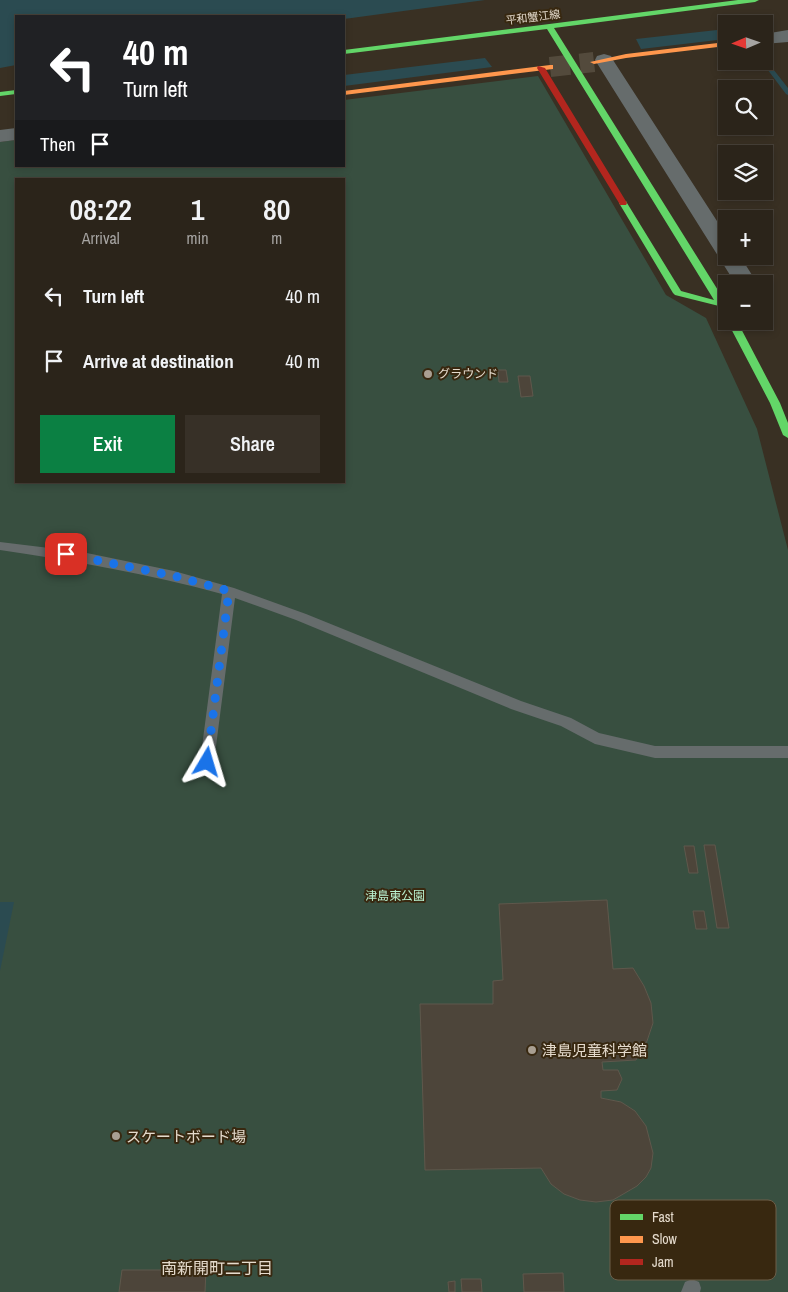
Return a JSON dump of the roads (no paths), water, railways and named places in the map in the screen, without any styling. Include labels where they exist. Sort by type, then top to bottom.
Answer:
[{"type":"street","name":"平和蟹江線","points":[[345,52],[755,0]]},
{"type":"street","points":[[550,27],[718,295]]},
{"type":"street","points":[[773,38],[788,36]]},
{"type":"street","points":[[718,45],[599,61],[718,239]]},
{"type":"street","points":[[345,93],[546,68],[678,293],[718,304]]},
{"type":"street","points":[[0,94],[15,92]]},
{"type":"street","points":[[0,136],[15,134]]},
{"type":"street","points":[[737,330],[775,404],[788,435]]},
{"type":"lane","points":[[0,546],[82,556],[174,576],[229,591],[301,617],[516,704],[566,722],[595,738],[654,752],[788,752]]},
{"type":"lane","points":[[207,762],[229,591]]},
{"type":"water","points":[[0,0],[485,0],[345,19],[345,15],[15,15],[15,65],[0,68]]},
{"type":"water","points":[[718,30],[718,40],[641,49],[636,39]]},
{"type":"water","points":[[485,58],[492,67],[345,86],[345,75]]},
{"type":"water","points":[[0,902],[14,902],[0,971]]},
{"type":"waterway","points":[[771,70],[788,93]]},
{"type":"tunnel","points":[[550,67],[594,62]]},
{"type":"place","name":"グラウンド","points":[[428,374]]},
{"type":"place","name":"津島児童科学館","points":[[532,1050]]},
{"type":"place","name":"スケートボード場","points":[[116,1136]]},
{"type":"district","name":"南新開町二丁目","points":[[217,1268]]},
{"type":"park label","name":"津島東公園","points":[[395,896]]}]
